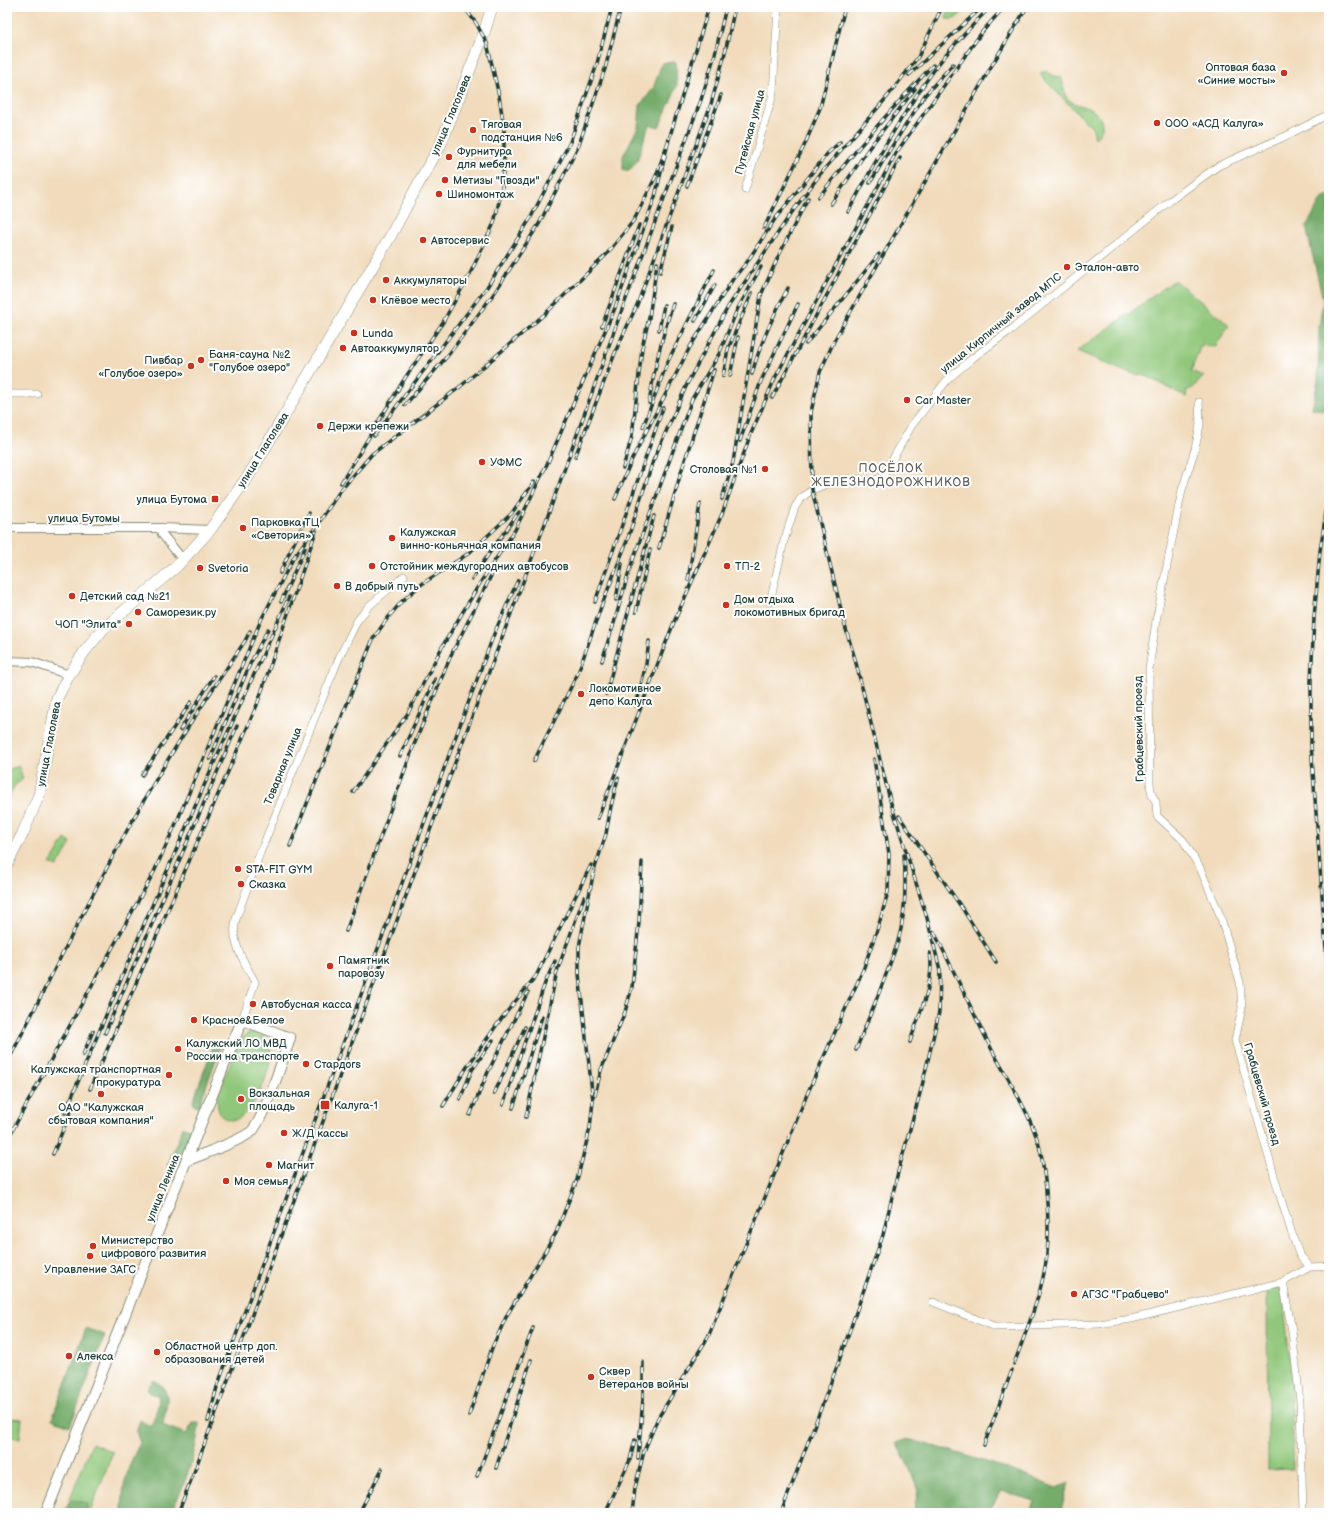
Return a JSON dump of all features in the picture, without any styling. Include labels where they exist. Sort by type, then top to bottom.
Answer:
[{"type":"main road","name":"улица Глаголева","points":[[7,864],[40,795],[57,698],[68,675],[103,629],[183,560],[210,530],[249,475],[390,237],[440,146],[483,36],[492,7]]},
{"type":"main road","points":[[186,1161],[251,1132],[262,1115],[290,1038],[242,1020]]},
{"type":"main road","name":"улица Ленина","points":[[46,1513],[242,1020]]},
{"type":"street","name":"Путейская улица","points":[[745,190],[773,94],[778,7]]},
{"type":"street","name":"улица Кирпичный завод МПС","points":[[770,602],[784,541],[795,507],[801,498],[812,490],[838,479],[869,481],[882,478],[912,425],[946,380],[974,356],[1017,324],[1171,200],[1218,166],[1286,136],[1329,114]]},
{"type":"street","points":[[7,394],[37,394]]},
{"type":"street","name":"Грабцевский проезд","points":[[1199,402],[1200,425],[1195,449],[1182,490],[1156,621],[1149,669],[1150,785],[1152,795],[1156,802],[1157,816],[1183,840],[1200,868],[1220,915],[1240,982],[1242,1008],[1235,1040],[1299,1254],[1310,1267]]},
{"type":"street","name":"улица Бутомы","points":[[7,528],[160,528],[210,530]]},
{"type":"street","points":[[160,528],[162,534],[183,560]]},
{"type":"street","name":"Товарная улица","points":[[255,982],[236,944],[234,930],[236,919],[260,853],[339,658],[357,621],[369,606],[404,576]]},
{"type":"street","points":[[7,661],[32,662],[68,675]]},
{"type":"street","name":"улица Ленина","points":[[242,1020],[255,982]]},
{"type":"street","points":[[933,1302],[996,1327],[1099,1324],[1131,1319],[1283,1282],[1310,1267],[1329,1266]]},
{"type":"street","points":[[1283,1282],[1292,1331],[1300,1402],[1303,1513]]},
{"type":"green space","points":[[949,7],[969,7],[955,19],[946,19]]},
{"type":"green space","points":[[676,62],[677,86],[659,127],[649,125],[637,161],[630,170],[623,170],[623,156],[638,127],[640,105],[653,89],[662,63]]},
{"type":"green space","points":[[1046,71],[1054,76],[1061,77],[1065,95],[1069,100],[1075,104],[1089,108],[1098,115],[1102,122],[1102,129],[1095,138],[1093,129],[1042,77],[1040,73]]},
{"type":"green space","points":[[1329,195],[1329,400],[1326,411],[1312,408],[1318,380],[1319,327],[1323,300],[1306,227],[1321,200]]},
{"type":"green space","points":[[1175,280],[1229,325],[1215,347],[1201,345],[1191,371],[1204,376],[1193,388],[1187,390],[1186,397],[1146,376],[1126,372],[1077,351]]},
{"type":"green space","points":[[19,766],[23,779],[15,785],[7,800],[7,770]]},
{"type":"green space","points":[[65,839],[71,843],[57,867],[50,864]]},
{"type":"green space","points":[[257,1032],[267,1039],[270,1047],[268,1070],[259,1094],[246,1113],[237,1119],[228,1120],[220,1113],[218,1107],[221,1084],[241,1039],[247,1034]]},
{"type":"green space","points":[[218,1044],[221,1046],[199,1106],[194,1105],[193,1101],[213,1046]]},
{"type":"green space","points":[[183,1127],[189,1129],[190,1135],[176,1166],[172,1168],[167,1166]]},
{"type":"green space","points":[[1281,1287],[1291,1378],[1293,1469],[1268,1470],[1267,1288]]},
{"type":"green space","points":[[86,1328],[105,1335],[70,1426],[52,1419]]},
{"type":"green space","points":[[154,1380],[165,1390],[167,1395],[167,1405],[163,1425],[186,1434],[193,1423],[199,1423],[193,1457],[180,1494],[170,1513],[119,1513],[122,1510],[126,1475],[140,1443],[136,1432],[140,1420],[146,1424],[152,1425],[157,1410],[158,1395],[150,1393],[147,1388]]},
{"type":"green space","points":[[10,1418],[22,1419],[20,1438],[8,1437]]},
{"type":"green space","points":[[908,1439],[1002,1467],[1056,1488],[1069,1483],[1060,1513],[1030,1513],[1034,1501],[1001,1491],[988,1513],[919,1513],[914,1510],[918,1491],[909,1467],[896,1443]]},
{"type":"green space","points":[[92,1443],[113,1452],[90,1512],[68,1504]]},
{"type":"green space","points":[[72,1500],[87,1503],[86,1513],[65,1513],[66,1508]]},
{"type":"railway","points":[[341,483],[405,378],[443,322],[469,276],[494,223],[502,189],[504,127],[499,96],[487,43],[476,23],[464,7]]},
{"type":"railway","points":[[374,436],[487,287],[530,219],[570,142],[596,67],[612,7]]},
{"type":"railway","points":[[405,405],[449,354],[495,292],[539,224],[578,147],[605,69],[621,7]]},
{"type":"railway","points":[[669,139],[708,7]]},
{"type":"railway","points":[[178,1513],[467,730],[543,529],[617,323],[701,100],[715,54],[726,7]]},
{"type":"railway","points":[[575,457],[617,348],[637,305],[711,104],[724,57],[735,7]]},
{"type":"railway","points":[[764,228],[805,144],[820,108],[845,7]]},
{"type":"railway","points":[[534,761],[578,673],[601,607],[627,541],[653,461],[688,382],[728,307],[790,215],[821,173],[888,96],[918,57],[942,7]]},
{"type":"railway","points":[[909,75],[982,7]]},
{"type":"railway","points":[[848,212],[890,138],[925,83],[937,66],[990,7]]},
{"type":"railway","points":[[598,818],[674,622],[722,514],[750,436],[775,378],[896,153],[982,32],[1004,7]]},
{"type":"railway","points":[[781,1513],[839,1361],[883,1235],[898,1172],[922,1086],[939,1012],[940,970],[927,918],[890,800],[812,490],[811,412],[820,372],[835,339],[992,65],[1027,7]]},
{"type":"railway","points":[[870,183],[925,95],[953,64]]},
{"type":"railway","points":[[819,197],[874,130],[933,65]]},
{"type":"railway","points":[[831,204],[869,148],[915,89]]},
{"type":"railway","points":[[687,186],[721,95]]},
{"type":"railway","points":[[7,1140],[154,872],[178,819],[261,620],[294,557],[340,491],[372,454],[461,386],[546,313],[606,255],[634,220],[656,176],[669,139],[655,197],[615,308],[548,462],[515,530],[480,583],[442,647],[408,713],[353,792]]},
{"type":"railway","points":[[615,499],[632,459],[690,347],[733,279],[747,262],[775,219],[827,154],[840,142]]},
{"type":"railway","points":[[772,398],[900,158]]},
{"type":"railway","points":[[722,499],[733,462],[761,295],[778,257],[808,198]]},
{"type":"railway","points":[[602,326],[639,225]]},
{"type":"railway","points":[[660,272],[672,227]]},
{"type":"railway","points":[[806,344],[879,254]]},
{"type":"railway","points":[[623,468],[632,436],[642,348],[649,318],[657,263]]},
{"type":"railway","points":[[612,630],[630,568],[692,399],[719,354],[737,310],[761,267]]},
{"type":"railway","points":[[643,427],[668,361],[714,270]]},
{"type":"railway","points":[[695,321],[715,285]]},
{"type":"railway","points":[[752,374],[767,330],[788,288]]},
{"type":"railway","points":[[723,376],[728,349],[752,293]]},
{"type":"railway","points":[[649,403],[653,378],[665,328],[673,304]]},
{"type":"railway","points":[[740,441],[761,381],[798,304]]},
{"type":"railway","points":[[659,330],[664,305]]},
{"type":"railway","points":[[730,376],[738,337]]},
{"type":"railway","points":[[659,548],[682,469],[714,370]]},
{"type":"railway","points":[[595,602],[663,408]]},
{"type":"railway","points":[[290,846],[373,639],[402,601],[422,584],[469,553],[511,514],[534,482]]},
{"type":"railway","points":[[1329,493],[1320,551],[1314,618],[1311,681],[1311,744],[1329,991]]},
{"type":"railway","points":[[688,580],[700,504]]},
{"type":"railway","points":[[472,579],[519,512]]},
{"type":"railway","points":[[280,573],[309,513]]},
{"type":"railway","points":[[606,694],[654,516]]},
{"type":"railway","points":[[90,1089],[257,705],[316,531]]},
{"type":"railway","points":[[281,602],[305,548]]},
{"type":"railway","points":[[636,612],[650,550]]},
{"type":"railway","points":[[616,600],[622,564]]},
{"type":"railway","points":[[346,931],[414,745],[451,655],[493,572]]},
{"type":"railway","points":[[208,1421],[217,1387],[460,725],[494,634],[518,580]]},
{"type":"railway","points":[[65,1113],[213,765],[289,597]]},
{"type":"railway","points":[[602,661],[613,625]]},
{"type":"railway","points":[[210,759],[250,664],[268,629]]},
{"type":"railway","points":[[7,1063],[90,899],[125,834],[179,741],[245,641],[250,631]]},
{"type":"railway","points":[[636,706],[646,664],[649,641]]},
{"type":"railway","points":[[180,730],[214,676]]},
{"type":"railway","points":[[400,756],[435,679]]},
{"type":"railway","points":[[142,775],[191,702]]},
{"type":"railway","points":[[105,1033],[237,726]]},
{"type":"railway","points":[[632,1513],[635,1488],[644,1451],[658,1418],[708,1337],[808,1092],[863,970],[879,924],[888,892],[889,854],[874,759]]},
{"type":"railway","points":[[593,874],[606,834],[618,778]]},
{"type":"railway","points":[[899,816],[964,911],[996,962]]},
{"type":"railway","points":[[856,1050],[888,969],[901,931],[905,898],[904,855]]},
{"type":"railway","points":[[595,1095],[601,1070],[625,1012],[632,987],[639,922],[642,862]]},
{"type":"railway","points":[[443,1106],[467,1067],[501,1019],[536,976],[591,865]]},
{"type":"railway","points":[[469,1415],[492,1348],[507,1315],[556,1233],[577,1180],[590,1128],[593,1101],[579,974],[579,947],[594,870]]},
{"type":"railway","points":[[526,1117],[557,971],[584,897]]},
{"type":"railway","points":[[934,932],[992,1050],[1030,1120],[1039,1145],[1048,1214],[1047,1254],[1038,1296],[1014,1364]]},
{"type":"railway","points":[[910,1042],[928,987],[931,964],[930,953]]},
{"type":"railway","points":[[503,1105],[545,983],[555,961]]},
{"type":"railway","points":[[470,1115],[488,1072],[528,992]]},
{"type":"railway","points":[[513,1108],[542,1017]]},
{"type":"railway","points":[[494,1094],[525,1027]]},
{"type":"railway","points":[[83,1055],[93,1031]]},
{"type":"railway","points":[[460,1099],[472,1070],[493,1040]]},
{"type":"railway","points":[[53,1154],[72,1108]]},
{"type":"railway","points":[[477,1476],[533,1328]]},
{"type":"railway","points":[[496,1468],[531,1360]]},
{"type":"railway","points":[[638,1458],[643,1398],[643,1362]]},
{"type":"railway","points":[[984,1445],[1012,1370]]},
{"type":"railway","points":[[605,1513],[630,1460],[635,1440]]},
{"type":"railway","points":[[359,1513],[382,1469]]},
{"type":"place","name":"Оптовая база «Синие мосты»","points":[[1284,73]]},
{"type":"place","name":"ООО «АСД Калуга»","points":[[1157,123]]},
{"type":"place","name":"Тяговая подстанция №6","points":[[473,130]]},
{"type":"place","name":"Фурнитура для мебели","points":[[449,157]]},
{"type":"place","name":"Метизы \"Гвозди\"","points":[[445,180]]},
{"type":"place","name":"Шиномонтаж","points":[[439,194]]},
{"type":"place","name":"Автосервис","points":[[423,240]]},
{"type":"place","name":"Эталон-авто","points":[[1067,267]]},
{"type":"place","name":"Аккумуляторы","points":[[386,280]]},
{"type":"place","name":"Клёвое место","points":[[373,300]]},
{"type":"place","name":"Lunda","points":[[354,333]]},
{"type":"place","name":"Автоаккумулятор","points":[[343,348]]},
{"type":"place","name":"Баня-сауна №2 \"Голубое озеро\"","points":[[201,360]]},
{"type":"place","name":"Пивбар «Голубое озеро»","points":[[191,366]]},
{"type":"place","name":"Car Master","points":[[907,400]]},
{"type":"place","name":"Держи крепежи","points":[[320,426]]},
{"type":"place","name":"УФМС","points":[[482,462]]},
{"type":"place","name":"Столовая №1","points":[[765,469]]},
{"type":"place","name":"улица Бутома","points":[[215,499]]},
{"type":"place","name":"Парковка ТЦ «Светория»","points":[[243,528]]},
{"type":"place","name":"Калужская винно-коньячная компания","points":[[392,538]]},
{"type":"place","name":"Отстойник междугородних автобусов","points":[[372,566]]},
{"type":"place","name":"ТП-2","points":[[727,566]]},
{"type":"place","name":"Svetoria","points":[[200,568]]},
{"type":"place","name":"В добрый путь","points":[[337,586]]},
{"type":"place","name":"Детский сад №21","points":[[72,596]]},
{"type":"place","name":"Дом отдыха локомотивных бригад","points":[[726,605]]},
{"type":"place","name":"Саморезик.ру","points":[[138,612]]},
{"type":"place","name":"ЧОП \"Элита\"","points":[[129,624]]},
{"type":"place","name":"Локомотивное депо Калуга","points":[[581,694]]},
{"type":"place","name":"STA-FIT GYM","points":[[238,869]]},
{"type":"place","name":"Сказка","points":[[241,884]]},
{"type":"place","name":"Памятник паровозу","points":[[330,966]]},
{"type":"place","name":"Автобусная касса","points":[[253,1004]]},
{"type":"place","name":"Красное&Белое","points":[[194,1020]]},
{"type":"place","name":"Калужский ЛО МВД России на транспорте","points":[[178,1049]]},
{"type":"place","name":"Стардогs","points":[[306,1064]]},
{"type":"place","name":"Калужская транспортная прокуратура","points":[[169,1075]]},
{"type":"place","name":"ОАО \"Калужская сбытовая компания\"","points":[[101,1094]]},
{"type":"place","name":"Вокзальная площадь","points":[[241,1099]]},
{"type":"place","name":"Калуга-1","points":[[325,1105]]},
{"type":"place","name":"Ж/Д кассы","points":[[284,1133]]},
{"type":"place","name":"Магнит","points":[[269,1165]]},
{"type":"place","name":"Моя семья","points":[[226,1181]]},
{"type":"place","name":"Министерство цифрового развития","points":[[93,1246]]},
{"type":"place","name":"Управление ЗАГС","points":[[90,1256]]},
{"type":"place","name":"АГЗС \"Грабцево\"","points":[[1074,1294]]},
{"type":"place","name":"Областной центр доп. образования детей","points":[[157,1352]]},
{"type":"place","name":"Алекса","points":[[69,1356]]},
{"type":"place","name":"Сквер Ветеранов войны","points":[[591,1377]]},
{"type":"district","name":"ПОСЁЛОК ЖЕЛЕЗНОДОРОЖНИКОВ","points":[[891,475]]}]
